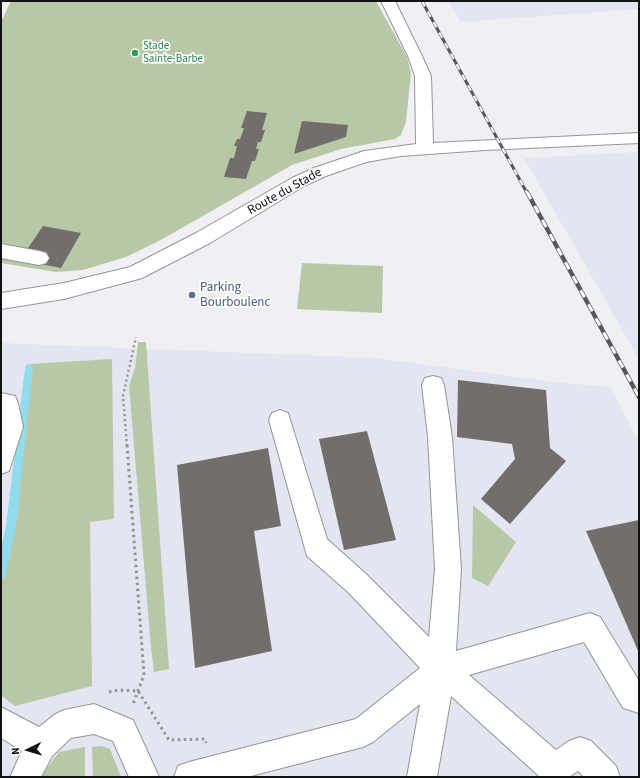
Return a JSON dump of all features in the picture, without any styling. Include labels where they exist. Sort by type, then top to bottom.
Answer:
[{"type":"street","points":[[388,1],[415,56],[423,76],[423,124],[426,149]]},
{"type":"street","name":"Route du Stade","points":[[1,300],[64,291],[135,273],[203,238],[298,182],[320,172],[358,159],[380,154],[486,144],[639,138]]},
{"type":"street","points":[[1,251],[39,258]]},
{"type":"street","name":"Route du Stade","points":[[1,286],[64,291]]},
{"type":"street","points":[[422,777],[441,669],[448,569],[440,437],[434,385]]},
{"type":"street","points":[[1,403],[7,403],[12,427],[1,463]]},
{"type":"street","points":[[280,420],[316,547],[357,583],[441,669],[554,769],[580,752],[605,777]]},
{"type":"street","points":[[189,777],[363,732],[441,669],[590,627],[633,698],[639,698]]},
{"type":"street","points":[[25,777],[41,745],[64,724],[94,719],[123,730],[144,777]]},
{"type":"street","points":[[1,722],[41,745]]},
{"type":"path","points":[[123,730],[144,675],[123,396],[136,337]]},
{"type":"shaded area","points":[[448,1],[639,1],[639,9],[461,22]]},
{"type":"shaded area","points":[[639,152],[639,359],[524,158]]},
{"type":"shaded area","points":[[1,343],[376,358],[554,382],[610,387],[639,442],[639,777],[1,777]]},
{"type":"green space","points":[[11,1],[376,1],[407,57],[411,73],[406,122],[401,135],[395,139],[341,149],[292,165],[159,241],[126,257],[83,270],[56,272],[1,263],[1,22]]},
{"type":"green space","points":[[302,263],[383,266],[382,313],[297,309]]},
{"type":"green space","points":[[138,342],[146,342],[169,669],[154,672],[129,386],[135,368]]},
{"type":"green space","points":[[112,359],[114,519],[90,522],[92,686],[15,706],[1,695],[1,584],[11,526],[29,364]]},
{"type":"green space","points":[[473,505],[516,542],[488,586],[472,578]]},
{"type":"green space","points":[[101,746],[110,749],[121,777],[93,777],[92,747]]},
{"type":"green space","points":[[85,747],[85,777],[40,777],[59,752]]},
{"type":"building","points":[[247,111],[267,113],[262,130],[265,130],[261,142],[258,142],[256,149],[259,149],[255,161],[252,161],[246,179],[224,177],[230,158],[234,158],[237,146],[234,146],[237,139],[240,139],[244,128],[241,128]]},
{"type":"building","points":[[302,121],[348,125],[346,137],[294,154]]},
{"type":"building","points":[[43,226],[81,233],[61,268],[40,264],[26,251]]},
{"type":"building","points":[[458,380],[546,390],[550,448],[566,461],[510,524],[481,499],[515,459],[512,444],[457,437]]},
{"type":"building","points":[[367,431],[396,540],[344,550],[319,439]]},
{"type":"building","points":[[268,448],[281,526],[254,531],[272,651],[195,668],[177,465]]},
{"type":"building","points":[[639,520],[639,653],[586,531]]},
{"type":"waterway","points":[[1,574],[11,526],[29,368]]},
{"type":"railway","points":[[422,1],[527,193]]},
{"type":"railway","points":[[527,192],[639,397]]},
{"type":"place","name":"Stade Sainte-Barbe","points":[[135,53]]},
{"type":"place","name":"Parking Bourboulenc","points":[[192,295]]}]
